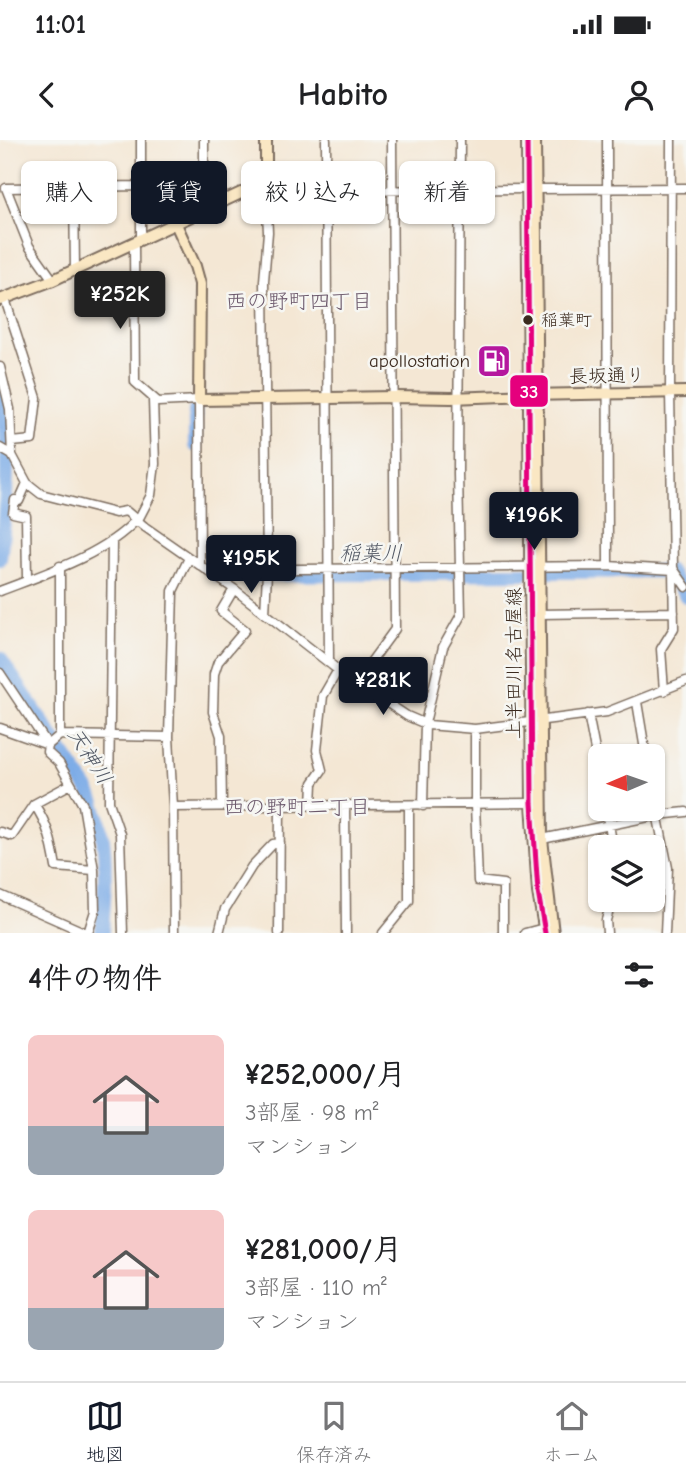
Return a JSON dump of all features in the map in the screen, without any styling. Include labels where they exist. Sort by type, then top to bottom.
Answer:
[{"type":"main road","points":[[266,140],[266,161]]},
{"type":"main road","name":"上半田川名古屋線","points":[[527,140],[531,189],[536,720],[547,931]]},
{"type":"main road","name":"上半田川名古屋線","points":[[531,189],[535,140]]},
{"type":"main road","points":[[2,300],[176,224],[200,284],[199,400]]},
{"type":"main road","name":"長坂通り","points":[[199,400],[460,398],[686,392]]},
{"type":"main road","name":"上半田川名古屋線","points":[[535,566],[540,614],[532,803],[536,870],[547,931]]},
{"type":"street","points":[[141,140],[141,161]]},
{"type":"street","points":[[204,140],[204,161]]},
{"type":"street","points":[[326,140],[326,161]]},
{"type":"street","points":[[357,681],[395,629],[392,140]]},
{"type":"street","points":[[460,140],[460,161]]},
{"type":"street","points":[[607,140],[608,566]]},
{"type":"street","points":[[664,691],[661,649],[674,628],[670,392],[671,140]]},
{"type":"street","points":[[21,188],[6,188],[29,246],[53,280]]},
{"type":"street","points":[[495,189],[686,188]]},
{"type":"street","points":[[385,190],[399,190]]},
{"type":"street","points":[[74,224],[75,270]]},
{"type":"street","points":[[139,224],[135,382],[158,402],[199,400],[204,568]]},
{"type":"street","points":[[265,614],[267,573],[264,281],[268,224]]},
{"type":"street","points":[[327,224],[329,663]]},
{"type":"street","points":[[423,806],[425,723],[443,648],[461,615],[458,474],[460,224]]},
{"type":"street","points":[[2,300],[37,398],[32,440],[12,442]]},
{"type":"street","points":[[0,367],[10,409],[12,455],[27,482],[41,494],[115,513],[126,511],[234,589],[338,670],[407,716],[438,727],[475,729],[607,712],[686,681]]},
{"type":"street","points":[[1,590],[112,541],[137,521],[151,495],[153,485],[153,400]]},
{"type":"street","points":[[0,448],[12,455]]},
{"type":"street","points":[[27,482],[19,500],[15,500],[13,513],[26,516],[27,579]]},
{"type":"street","points":[[112,541],[109,802],[120,834],[123,933]]},
{"type":"street","points":[[174,933],[173,807],[169,737],[173,592],[189,558]]},
{"type":"street","points":[[60,566],[60,736]]},
{"type":"street","points":[[204,568],[267,573],[608,566],[673,575],[686,587]]},
{"type":"street","points":[[222,806],[221,736],[214,712],[215,674],[218,662],[246,630],[221,611],[234,589]]},
{"type":"street","points":[[540,614],[674,612]]},
{"type":"street","points":[[312,805],[313,783],[322,770],[317,750],[323,696],[338,670]]},
{"type":"street","points":[[0,673],[49,743]]},
{"type":"street","points":[[637,702],[644,744]]},
{"type":"street","points":[[589,714],[594,744]]},
{"type":"street","points":[[0,729],[49,743]]},
{"type":"street","points":[[475,729],[478,881],[503,884],[503,933]]},
{"type":"street","points":[[0,895],[73,930],[87,933],[95,911],[94,870],[83,805],[59,763],[47,752],[49,743],[60,736],[169,737]]},
{"type":"street","points":[[0,832],[12,836],[34,804],[71,784]]},
{"type":"street","points":[[173,807],[532,803]]},
{"type":"street","points":[[34,804],[44,818],[51,838],[55,867],[94,870]]},
{"type":"street","points":[[345,805],[346,933]]},
{"type":"street","points":[[279,933],[280,806]]},
{"type":"street","points":[[383,933],[408,901],[410,806]]},
{"type":"street","points":[[665,814],[686,812]]},
{"type":"street","points":[[608,821],[611,835]]},
{"type":"street","points":[[542,839],[629,821]]},
{"type":"street","points":[[659,821],[668,868],[665,933]]},
{"type":"street","points":[[219,933],[225,909],[252,866],[273,844],[280,843]]},
{"type":"street","points":[[607,933],[608,912]]},
{"type":"street","points":[[526,933],[547,931]]},
{"type":"waterway","name":"天神川","points":[[0,397],[7,457],[0,559]]},
{"type":"waterway","name":"稲葉川","points":[[195,411],[195,445]]},
{"type":"waterway","name":"稲葉川","points":[[546,572],[669,571],[686,596]]},
{"type":"waterway","name":"稲葉川","points":[[218,575],[524,573]]},
{"type":"waterway","name":"天神川","points":[[0,658],[88,790],[95,807],[105,860],[102,933]]},
{"type":"transit line","name":"33","points":[[527,140],[532,803],[538,892],[545,933]]},
{"type":"place","name":"稲葉町","points":[[528,320]]},
{"type":"place","name":"apollostation","points":[[494,361]]},
{"type":"district","name":"西の野町四丁目","points":[[299,301]]},
{"type":"district","name":"西の野町二丁目","points":[[297,807]]}]
